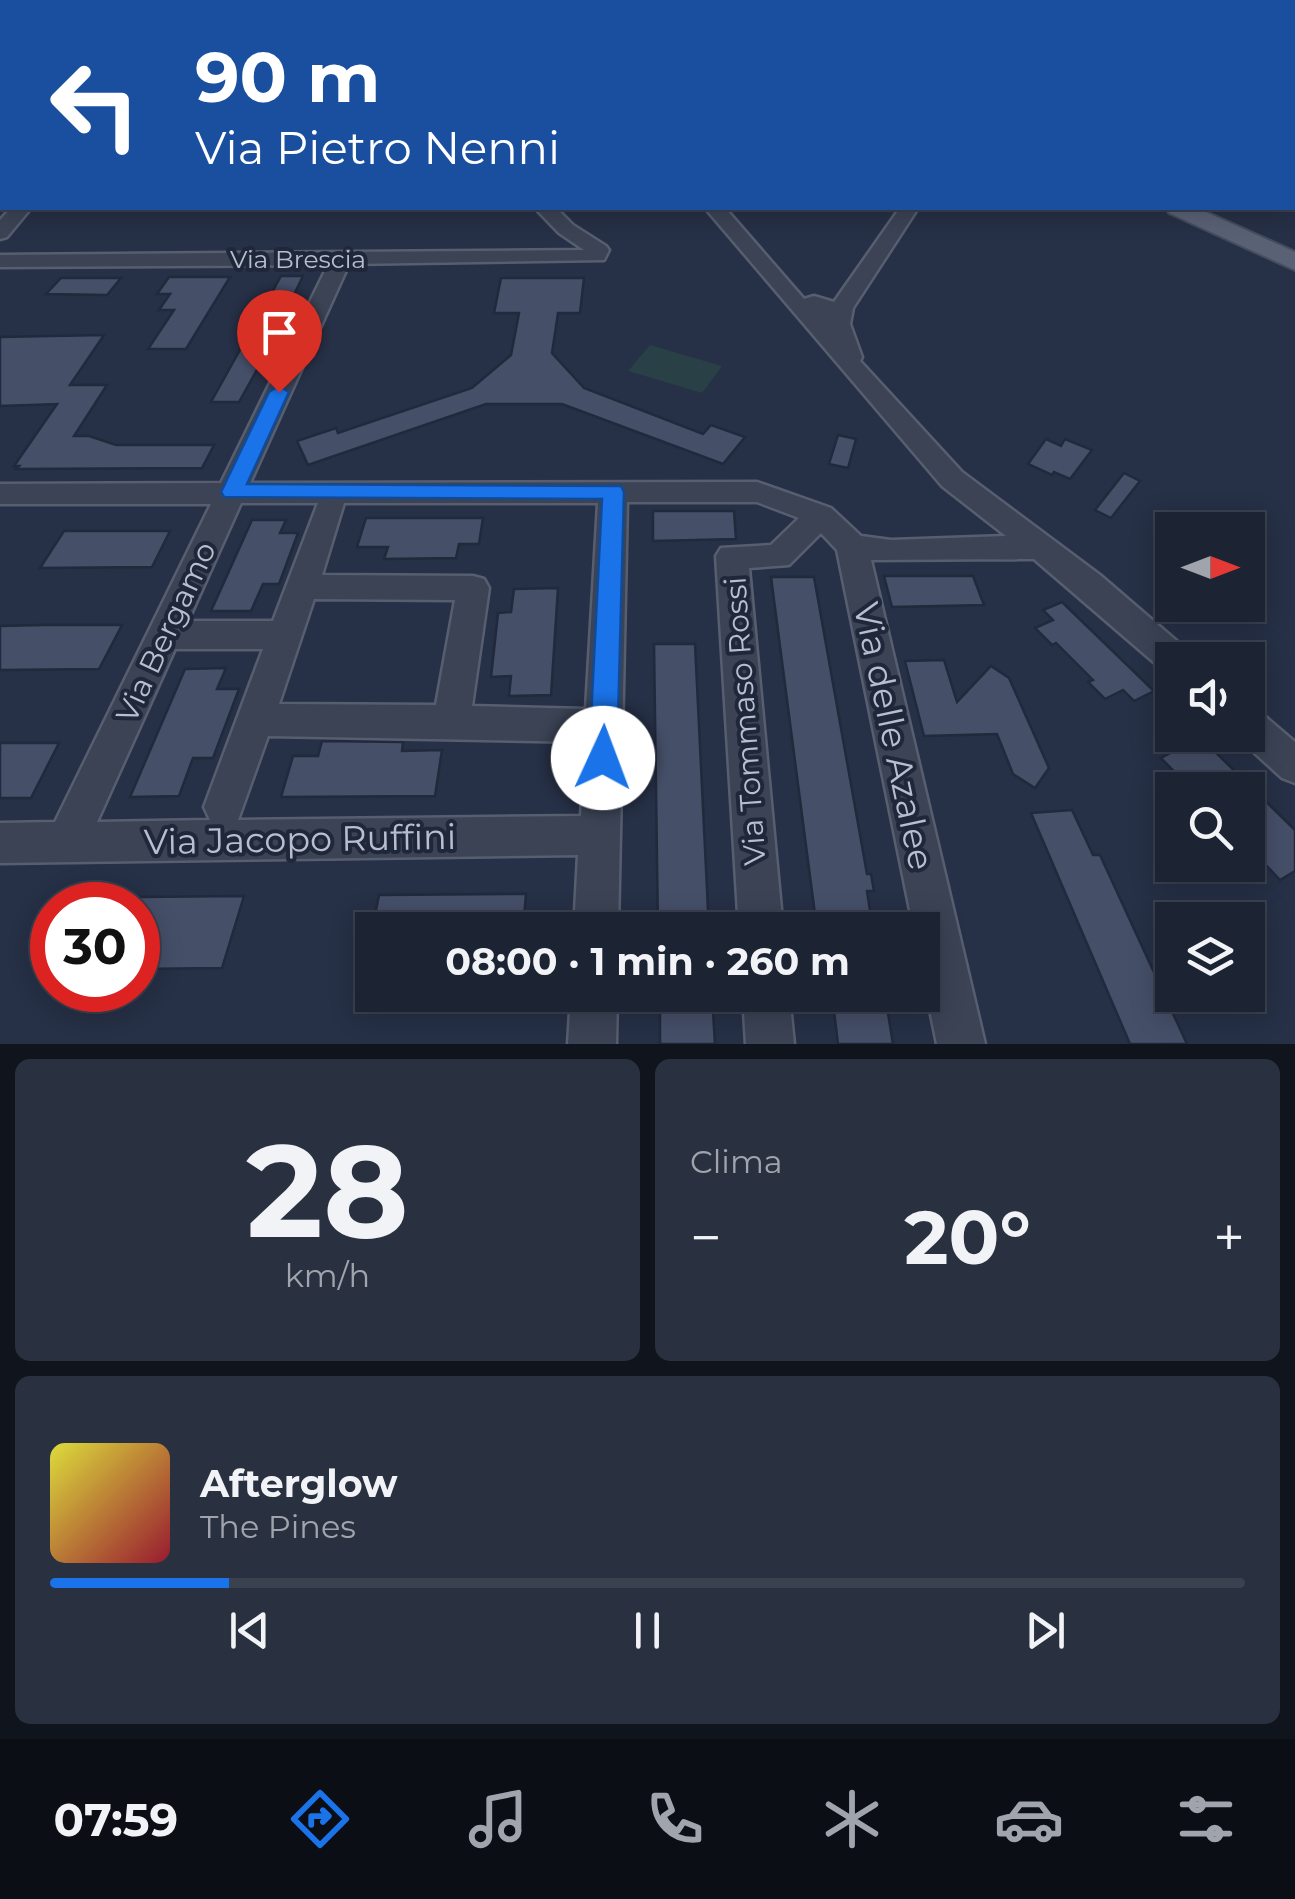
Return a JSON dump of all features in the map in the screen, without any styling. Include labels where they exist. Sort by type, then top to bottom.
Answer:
[{"type":"main road","points":[[1182,210],[1295,262]]},
{"type":"street","points":[[0,233],[19,210]]},
{"type":"street","name":"Via Brescia","points":[[0,261],[597,256],[598,250],[582,242],[547,210]]},
{"type":"street","points":[[717,210],[774,274],[825,312],[870,390],[952,479],[1090,584],[1155,642]]},
{"type":"street","points":[[825,312],[860,281],[907,210]]},
{"type":"street","name":"Via Bergamo","points":[[68,842],[341,259]]},
{"type":"street","points":[[597,912],[613,492]]},
{"type":"street","points":[[0,494],[757,492],[793,502],[835,523],[852,546],[891,551],[1040,547]]},
{"type":"street","points":[[224,807],[331,506]]},
{"type":"street","name":"Via Tommaso Rossi","points":[[760,912],[732,556],[778,556],[820,516]]},
{"type":"street","name":"Via delle Azalee","points":[[852,546],[961,1044]]},
{"type":"street","points":[[302,587],[473,588],[451,722]]},
{"type":"street","points":[[165,636],[285,634]]},
{"type":"street","points":[[255,720],[604,726]]},
{"type":"street","points":[[1265,739],[1295,766]]},
{"type":"street","name":"Via Jacopo Ruffini","points":[[0,843],[600,835]]},
{"type":"street","points":[[592,1044],[593,1012]]},
{"type":"street","points":[[767,1012],[770,1044]]},
{"type":"green space","points":[[650,345],[722,366],[702,393],[628,371]]},
{"type":"building","points":[[281,276],[303,276],[263,359],[239,402],[211,402]]},
{"type":"building","points":[[169,277],[230,277],[186,349],[148,349],[174,310],[159,310],[170,294],[157,294]]},
{"type":"building","points":[[61,278],[121,278],[107,295],[46,294]]},
{"type":"building","points":[[501,278],[584,278],[580,313],[558,313],[552,353],[584,388],[703,434],[711,425],[745,437],[723,464],[562,404],[486,404],[308,465],[297,441],[336,428],[338,433],[472,388],[511,355],[519,313],[494,313]]},
{"type":"building","points":[[104,335],[70,385],[107,385],[74,436],[89,436],[116,445],[214,445],[202,468],[16,469],[19,466],[14,466],[57,404],[0,406],[0,337]]},
{"type":"building","points":[[838,435],[856,439],[848,468],[829,464]]},
{"type":"building","points":[[1046,439],[1061,446],[1065,439],[1092,450],[1070,479],[1054,472],[1052,475],[1028,464]]},
{"type":"building","points":[[1124,473],[1140,481],[1111,518],[1095,510]]},
{"type":"building","points":[[653,511],[734,511],[736,539],[653,541]]},
{"type":"building","points":[[366,518],[483,518],[479,544],[459,544],[456,558],[384,559],[388,547],[357,547]]},
{"type":"building","points":[[252,520],[286,520],[280,533],[298,533],[279,584],[263,584],[251,611],[211,611]]},
{"type":"building","points":[[64,531],[170,531],[152,567],[40,568]]},
{"type":"building","points":[[884,576],[973,576],[984,605],[892,607]]},
{"type":"building","points":[[771,577],[814,577],[867,874],[871,874],[874,891],[867,891],[870,912],[815,912]]},
{"type":"building","points":[[558,588],[551,695],[509,696],[511,676],[491,677],[498,613],[511,612],[514,589]]},
{"type":"building","points":[[1062,602],[1154,691],[1134,701],[1123,690],[1105,699],[1088,682],[1093,680],[1035,628],[1053,620],[1043,610]]},
{"type":"building","points":[[122,625],[99,669],[0,670],[0,626]]},
{"type":"building","points":[[654,644],[695,644],[708,912],[658,912]]},
{"type":"building","points":[[944,660],[957,702],[991,666],[1009,678],[1049,768],[1035,788],[1013,774],[997,734],[924,736],[905,661]]},
{"type":"building","points":[[226,668],[217,689],[239,689],[213,758],[193,758],[179,796],[130,797],[185,669]]},
{"type":"building","points":[[322,741],[403,742],[402,751],[442,750],[435,796],[281,797],[293,756],[318,756]]},
{"type":"building","points":[[0,743],[59,743],[31,798],[0,798]]},
{"type":"building","points":[[1172,752],[1215,752],[1236,772],[1175,772],[1161,758]]},
{"type":"building","points":[[1265,801],[1295,830],[1295,871],[1280,880],[1265,864]]},
{"type":"building","points":[[1072,810],[1093,855],[1100,855],[1155,974],[1155,1012],[1172,1012],[1187,1044],[1130,1044],[1031,813]]},
{"type":"building","points":[[526,894],[524,912],[376,912],[379,895]]},
{"type":"building","points":[[244,896],[222,968],[160,969],[160,897]]},
{"type":"building","points":[[660,1012],[713,1012],[715,1044],[660,1044]]},
{"type":"building","points":[[834,1012],[888,1012],[893,1044],[838,1044]]},
{"type":"route","points":[[279,392],[232,492],[613,492],[603,758]]}]
